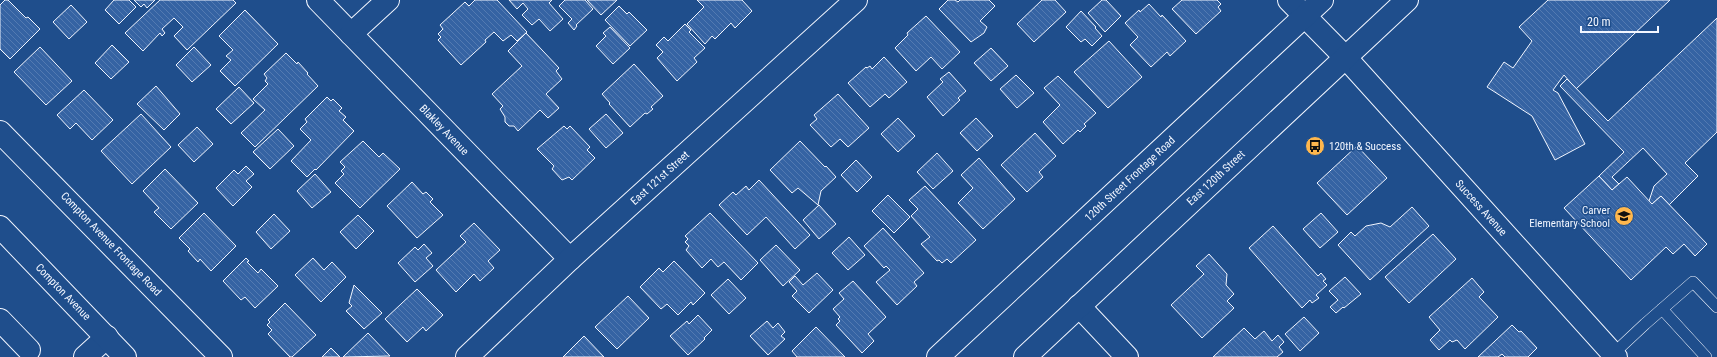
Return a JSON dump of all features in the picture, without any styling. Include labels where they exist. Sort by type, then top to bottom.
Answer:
[{"type":"street","name":"Blakley Avenue","points":[[318,0],[570,259]]},
{"type":"street","points":[[351,34],[388,0]]},
{"type":"street","name":"East 121st Street","points":[[467,357],[570,259],[856,0]]},
{"type":"street","name":"Success Avenue","points":[[1289,0],[1304,17],[1346,58],[1614,356]]},
{"type":"street","name":"120th Street Frontage Road","points":[[938,357],[1322,0]]},
{"type":"street","name":"East 120th Street","points":[[1025,357],[1407,0]]},
{"type":"street","name":"Compton Avenue Frontage Road","points":[[0,132],[221,357]]},
{"type":"street","name":"Compton Avenue","points":[[0,227],[126,357]]},
{"type":"street","points":[[1079,306],[1127,357]]},
{"type":"street","points":[[0,320],[29,350]]},
{"type":"street","points":[[85,357],[107,338]]},
{"type":"lane","points":[[1614,356],[1662,309],[1693,282],[1717,307]]},
{"type":"lane","points":[[1662,309],[1706,357]]},
{"type":"building","points":[[5,0],[8,0],[26,18],[28,17],[40,29],[10,59],[0,49],[0,5]]},
{"type":"building","points":[[114,0],[129,0],[136,7],[119,24],[105,10]]},
{"type":"building","points":[[134,0],[155,0],[147,8],[144,4],[141,7]]},
{"type":"building","points":[[160,0],[233,0],[236,3],[187,50],[174,36],[183,27],[174,18],[162,29],[165,33],[162,36],[160,33],[143,51],[125,33]]},
{"type":"building","points":[[475,0],[497,0],[527,32],[517,41],[511,35],[503,41],[494,32],[485,40],[486,42],[461,65],[438,40],[441,37],[438,34],[443,29],[440,25],[465,2],[469,6]]},
{"type":"building","points":[[509,0],[552,0],[549,3],[563,19],[550,31],[539,19],[532,25],[522,15],[528,9],[523,3],[517,9]]},
{"type":"building","points":[[565,0],[585,0],[593,9],[576,25],[577,26],[574,30],[568,23],[572,19],[559,6]]},
{"type":"building","points":[[587,0],[617,0],[601,15]]},
{"type":"building","points":[[697,0],[742,0],[752,11],[735,28],[731,23],[715,39],[712,36],[705,44],[687,24],[704,7]]},
{"type":"building","points":[[948,0],[955,0],[958,2],[960,0],[989,0],[995,6],[980,21],[987,27],[984,33],[971,42],[939,9]]},
{"type":"building","points":[[1042,0],[1055,0],[1066,12],[1034,42],[1017,24]]},
{"type":"building","points":[[1102,0],[1106,0],[1121,16],[1105,32],[1088,13]]},
{"type":"building","points":[[1182,0],[1217,0],[1221,4],[1218,7],[1221,11],[1196,34],[1172,9]]},
{"type":"building","points":[[1548,0],[1670,0],[1576,89],[1564,75],[1553,90],[1558,93],[1585,144],[1555,160],[1532,116],[1487,87],[1504,62],[1513,68],[1532,41],[1519,27]]},
{"type":"building","points":[[1149,4],[1161,17],[1162,15],[1186,41],[1170,56],[1167,52],[1151,67],[1130,45],[1138,37],[1125,23],[1139,10],[1140,12]]},
{"type":"building","points":[[71,5],[87,22],[69,39],[53,22]]},
{"type":"building","points":[[619,6],[627,14],[629,12],[647,30],[630,46],[605,20]]},
{"type":"building","points":[[245,10],[278,44],[235,86],[220,71],[231,60],[226,56],[233,50],[219,36]]},
{"type":"building","points":[[1081,11],[1102,36],[1092,46],[1085,39],[1081,42],[1066,27]]},
{"type":"building","points":[[926,16],[960,52],[942,69],[931,57],[916,71],[895,48],[908,35],[907,33]]},
{"type":"building","points":[[1717,18],[1717,132],[1685,163],[1698,176],[1669,205],[1661,196],[1652,204],[1649,201],[1654,186],[1667,174],[1643,148],[1612,177],[1619,184],[1612,190],[1599,176],[1624,152],[1560,86],[1567,79],[1608,121]]},
{"type":"building","points":[[685,24],[691,30],[689,32],[705,48],[694,58],[697,62],[677,81],[657,58],[663,52],[656,45],[664,37],[668,41]]},
{"type":"building","points":[[610,27],[630,48],[613,64],[596,46],[606,36],[603,33]]},
{"type":"building","points":[[526,33],[559,68],[556,71],[562,79],[546,94],[559,108],[548,118],[540,110],[518,131],[514,126],[509,126],[505,122],[505,117],[500,109],[503,106],[492,94],[522,66],[508,51]]},
{"type":"building","points":[[1109,41],[1142,77],[1108,108],[1074,72]]},
{"type":"building","points":[[112,45],[129,62],[111,79],[95,63]]},
{"type":"building","points":[[40,47],[72,81],[46,105],[14,72]]},
{"type":"building","points":[[194,47],[211,65],[192,82],[176,65]]},
{"type":"building","points":[[991,48],[1008,66],[991,81],[974,63]]},
{"type":"building","points":[[286,53],[297,64],[298,62],[318,86],[255,147],[241,133],[265,110],[253,99],[268,84],[265,81],[267,78],[264,74]]},
{"type":"building","points":[[884,57],[907,82],[889,98],[885,94],[870,107],[848,83],[866,67],[867,68],[870,66],[872,69]]},
{"type":"building","points":[[634,64],[663,96],[651,107],[653,109],[647,114],[645,113],[630,127],[602,94]]},
{"type":"building","points":[[949,72],[966,91],[958,98],[960,100],[943,116],[927,97],[943,82],[940,79]]},
{"type":"building","points":[[1016,75],[1034,93],[1017,108],[1000,89]]},
{"type":"building","points":[[1058,76],[1096,113],[1084,124],[1086,126],[1080,132],[1078,130],[1063,144],[1043,122],[1060,105],[1044,88]]},
{"type":"building","points":[[156,86],[180,114],[164,130],[137,104]]},
{"type":"building","points":[[239,87],[254,103],[231,124],[216,109]]},
{"type":"building","points":[[84,90],[113,120],[92,140],[76,123],[70,129],[57,115]]},
{"type":"building","points":[[838,94],[869,128],[848,147],[840,139],[831,147],[810,125],[817,119],[814,115]]},
{"type":"building","points":[[327,97],[331,101],[333,99],[342,108],[339,111],[346,117],[343,120],[354,131],[316,170],[315,169],[307,177],[291,161],[311,140],[300,129],[307,122],[305,119]]},
{"type":"building","points":[[141,114],[171,147],[132,184],[101,151]]},
{"type":"building","points":[[606,114],[623,133],[606,148],[589,129]]},
{"type":"building","points":[[898,118],[915,136],[898,152],[881,134]]},
{"type":"building","points":[[976,118],[993,136],[977,151],[960,133]]},
{"type":"building","points":[[564,126],[567,129],[570,126],[590,147],[587,150],[595,158],[572,180],[569,177],[562,180],[552,169],[554,166],[537,149]]},
{"type":"building","points":[[197,127],[213,144],[194,162],[178,145]]},
{"type":"building","points":[[278,129],[294,146],[270,169],[253,152]]},
{"type":"building","points":[[1035,133],[1056,156],[1039,172],[1043,177],[1027,192],[1001,165]]},
{"type":"building","points":[[363,141],[379,157],[383,153],[400,169],[360,208],[335,183],[344,174],[341,171],[345,167],[340,162]]},
{"type":"building","points":[[800,141],[836,177],[821,191],[818,205],[798,188],[792,193],[770,170]]},
{"type":"building","points":[[1357,146],[1387,178],[1347,215],[1317,183]]},
{"type":"building","points":[[937,153],[953,171],[933,189],[917,172]]},
{"type":"building","points":[[979,158],[1015,199],[983,229],[958,203],[973,188],[961,175]]},
{"type":"building","points":[[856,160],[872,177],[857,192],[841,175]]},
{"type":"building","points":[[246,166],[254,174],[246,181],[252,187],[233,206],[216,188],[234,170],[238,174]]},
{"type":"building","points":[[165,169],[198,203],[171,229],[154,212],[159,208],[143,191]]},
{"type":"building","points":[[315,174],[331,192],[312,208],[297,191]]},
{"type":"building","points":[[1599,176],[1612,190],[1627,177],[1652,204],[1661,196],[1707,244],[1695,256],[1684,244],[1673,254],[1666,247],[1631,280],[1564,208]]},
{"type":"building","points":[[759,180],[810,235],[795,249],[766,217],[747,235],[719,205],[733,192],[736,195],[746,186],[749,190]]},
{"type":"building","points":[[412,182],[423,194],[426,192],[433,199],[430,202],[443,215],[417,238],[387,206]]},
{"type":"building","points":[[925,186],[976,240],[951,263],[947,259],[942,263],[939,260],[937,261],[921,244],[930,237],[911,216],[918,209],[909,200]]},
{"type":"building","points":[[888,195],[910,217],[894,233],[872,211]]},
{"type":"building","points":[[819,205],[836,224],[819,239],[803,220]]},
{"type":"building","points":[[1412,207],[1429,226],[1370,280],[1338,245],[1351,232],[1355,236],[1366,226],[1381,223],[1390,227]]},
{"type":"building","points":[[204,213],[236,246],[211,271],[200,259],[198,262],[188,251],[190,249],[179,238]]},
{"type":"building","points":[[710,213],[758,263],[741,280],[724,262],[718,267],[711,259],[702,268],[686,250],[689,246],[685,242],[688,239],[685,236]]},
{"type":"building","points":[[1321,213],[1338,232],[1320,248],[1303,229]]},
{"type":"building","points":[[274,214],[290,231],[271,249],[256,232]]},
{"type":"building","points":[[358,215],[374,231],[356,249],[340,232]]},
{"type":"building","points":[[474,223],[500,250],[488,261],[494,268],[480,281],[474,274],[456,292],[436,270],[466,242],[460,236]]},
{"type":"building","points":[[1273,226],[1318,276],[1321,273],[1326,279],[1323,281],[1327,285],[1316,295],[1319,298],[1312,303],[1310,300],[1302,308],[1249,248]]},
{"type":"building","points":[[883,228],[924,273],[914,282],[917,286],[897,305],[876,282],[890,270],[886,266],[884,268],[864,246]]},
{"type":"building","points":[[1433,234],[1456,259],[1409,303],[1385,277]]},
{"type":"building","points":[[849,237],[865,255],[848,270],[832,253]]},
{"type":"building","points":[[424,244],[432,253],[426,258],[433,266],[415,282],[398,263],[415,247],[418,250]]},
{"type":"building","points":[[776,245],[800,270],[783,286],[760,260]]},
{"type":"building","points":[[1209,254],[1227,274],[1226,285],[1234,294],[1227,301],[1234,308],[1202,338],[1171,305],[1204,274],[1196,266]]},
{"type":"building","points":[[246,258],[249,261],[247,262],[258,273],[261,269],[278,286],[255,308],[245,297],[241,300],[223,281]]},
{"type":"building","points":[[313,258],[324,270],[332,262],[346,277],[321,302],[295,275]]},
{"type":"building","points":[[674,261],[705,293],[693,305],[691,302],[678,315],[667,304],[661,309],[640,287],[659,268],[663,272]]},
{"type":"building","points":[[817,273],[833,290],[809,313],[792,296],[797,291],[789,282],[795,276],[803,285]]},
{"type":"building","points":[[1345,277],[1361,294],[1336,313],[1330,307],[1338,300],[1329,291]]},
{"type":"building","points":[[1472,278],[1484,292],[1479,297],[1498,317],[1465,349],[1457,340],[1452,342],[1450,340],[1439,350],[1430,340],[1440,330],[1429,317]]},
{"type":"building","points":[[728,279],[746,298],[729,314],[711,295]]},
{"type":"building","points":[[853,281],[886,317],[868,334],[874,341],[862,353],[836,325],[840,321],[838,319],[840,317],[833,309],[844,299],[839,293]]},
{"type":"building","points":[[354,285],[382,313],[364,329],[346,311],[352,306],[349,303]]},
{"type":"building","points":[[417,289],[443,315],[426,331],[423,327],[407,342],[385,319]]},
{"type":"building","points":[[628,296],[649,318],[617,349],[595,327]]},
{"type":"building","points":[[285,303],[316,335],[292,357],[290,357],[268,334],[272,330],[267,325],[270,322],[268,320]]},
{"type":"building","points":[[698,315],[712,330],[688,355],[670,336],[687,321],[689,324]]},
{"type":"building","points":[[1304,317],[1319,333],[1300,351],[1285,334]]},
{"type":"building","points":[[767,321],[773,328],[778,323],[785,332],[781,336],[785,339],[768,355],[750,336]]},
{"type":"building","points":[[1512,325],[1519,332],[1521,331],[1537,348],[1528,357],[1505,357],[1502,354],[1498,357],[1478,357]]},
{"type":"building","points":[[816,327],[845,357],[797,357],[792,351]]},
{"type":"building","points":[[1244,328],[1255,339],[1264,331],[1272,341],[1278,335],[1284,342],[1279,347],[1283,352],[1277,357],[1213,357]]},
{"type":"building","points":[[368,333],[390,356],[343,357]]},
{"type":"building","points":[[584,336],[604,357],[563,357]]},
{"type":"building","points":[[331,348],[340,357],[322,357]]},
{"type":"place","name":"120th & Success","points":[[1315,146]]},
{"type":"place","name":"Carver Elementary School","points":[[1624,216]]}]
